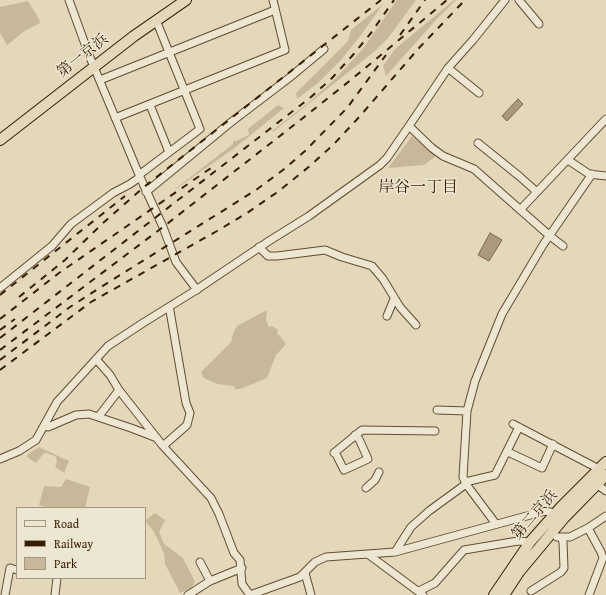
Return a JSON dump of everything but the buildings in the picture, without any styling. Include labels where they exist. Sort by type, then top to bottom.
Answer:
[{"type":"highway","name":"第一京浜","points":[[0,140],[138,24],[174,0]]},
{"type":"highway","name":"第一京浜","points":[[0,132],[93,63],[186,0]]},
{"type":"highway","name":"第二京浜","points":[[494,595],[530,542],[596,484],[604,469]]},
{"type":"highway","name":"第二京浜","points":[[504,595],[519,572],[548,536],[560,515],[604,469]]},
{"type":"street","points":[[69,0],[89,56],[139,176],[163,227],[176,262],[197,290]]},
{"type":"street","points":[[115,118],[285,50],[273,0]]},
{"type":"street","points":[[0,459],[36,440],[57,402],[108,346],[121,336],[197,290],[259,247],[309,216],[380,165],[387,158],[448,68],[505,0]]},
{"type":"street","points":[[519,0],[539,24]]},
{"type":"street","points":[[100,80],[275,10]]},
{"type":"street","points":[[0,288],[52,246],[71,224],[113,193],[130,184],[169,152],[200,130],[156,20]]},
{"type":"street","points":[[146,192],[324,49]]},
{"type":"street","points":[[448,68],[479,93]]},
{"type":"street","points":[[150,105],[169,152]]},
{"type":"street","points":[[520,210],[606,119]]},
{"type":"street","points":[[409,126],[432,148],[443,156],[474,169],[563,246]]},
{"type":"street","points":[[478,143],[537,192]]},
{"type":"street","points":[[568,160],[589,174],[606,176]]},
{"type":"street","points":[[496,524],[465,483],[463,477],[467,411],[475,381],[502,314],[543,245],[592,174]]},
{"type":"street","points":[[259,247],[268,256],[325,250],[372,266],[383,279],[394,299],[416,325]]},
{"type":"street","points":[[387,316],[394,299]]},
{"type":"street","points":[[163,446],[187,424],[190,413],[186,402],[170,311],[168,308]]},
{"type":"street","points":[[96,359],[110,375],[119,390],[163,446],[211,498],[219,514],[234,553],[240,560],[242,568],[242,584],[250,595],[294,579],[305,573],[315,562],[326,557],[395,552],[546,511],[560,515]]},
{"type":"street","points":[[98,416],[119,390]]},
{"type":"street","points":[[436,410],[467,411]]},
{"type":"street","points":[[45,426],[48,427],[76,414],[89,414],[157,438]]},
{"type":"street","points":[[395,552],[411,526],[465,483],[495,475],[508,452],[516,425],[604,469]]},
{"type":"street","points":[[355,435],[368,459],[344,470],[334,452],[355,435],[362,430],[435,431]]},
{"type":"street","points":[[508,452],[542,468],[553,444]]},
{"type":"street","points":[[366,488],[375,480],[379,472]]},
{"type":"street","points":[[596,484],[606,491]]},
{"type":"street","points":[[548,536],[570,536],[588,528],[606,516]]},
{"type":"street","points":[[588,528],[603,558],[589,595]]},
{"type":"street","points":[[531,590],[561,572],[564,568],[563,542],[561,537]]},
{"type":"street","points":[[369,555],[421,593],[435,583],[464,550],[518,541],[530,542]]},
{"type":"street","points":[[200,562],[210,581]]},
{"type":"street","points":[[5,595],[10,568],[16,570]]},
{"type":"street","points":[[188,595],[210,581],[242,568]]},
{"type":"street","points":[[305,573],[311,595]]},
{"type":"street","points":[[55,595],[57,579]]},
{"type":"green space","points":[[397,0],[416,0],[388,38],[375,51],[273,132],[272,131],[308,103],[335,79],[362,50]]},
{"type":"green space","points":[[454,0],[456,0],[435,21],[386,76],[383,66],[395,49]]},
{"type":"green space","points":[[28,1],[40,23],[26,30],[7,45],[0,33],[0,7]]},
{"type":"green space","points":[[383,4],[341,60],[319,82],[297,99],[296,93],[348,41],[351,30]]},
{"type":"green space","points":[[278,105],[284,108],[236,147],[170,193],[233,144],[233,141],[249,135],[248,129]]},
{"type":"green space","points":[[412,136],[436,156],[424,165],[388,168]]},
{"type":"green space","points":[[267,310],[266,320],[269,327],[272,326],[278,330],[277,334],[286,344],[276,355],[267,378],[240,389],[235,389],[234,386],[217,384],[204,378],[201,372],[231,342],[237,326]]},
{"type":"green space","points":[[39,447],[69,461],[64,473],[55,467],[57,462],[56,457],[52,455],[47,453],[43,454],[36,463],[27,457],[28,454]]},
{"type":"green space","points":[[66,479],[90,487],[85,507],[45,507],[39,505],[44,486],[61,487]]},
{"type":"green space","points":[[155,513],[165,520],[159,532],[164,544],[183,558],[195,582],[191,588],[180,593],[165,564],[164,553],[154,532],[146,520]]},
{"type":"shaded area","points":[[518,99],[523,104],[507,121],[502,116]]},
{"type":"shaded area","points":[[490,233],[502,240],[489,261],[478,255]]},
{"type":"railway","points":[[19,297],[65,260],[103,223],[144,187],[381,0]]},
{"type":"railway","points":[[0,338],[311,97],[332,78],[352,56],[371,33],[394,0]]},
{"type":"railway","points":[[400,35],[425,0]]},
{"type":"railway","points":[[0,350],[163,227],[303,118],[447,0]]},
{"type":"railway","points":[[0,370],[91,302],[217,231],[279,191],[334,144],[418,49],[465,0]]},
{"type":"railway","points":[[0,360],[70,307],[256,190],[283,170],[305,151],[347,108],[386,55]]},
{"type":"railway","points":[[0,319],[59,273],[211,168]]},
{"type":"railway","points":[[0,295],[125,196]]},
{"type":"railway","points":[[0,330],[15,319]]},
{"type":"district","name":"岸谷一丁目","points":[[418,188]]}]
